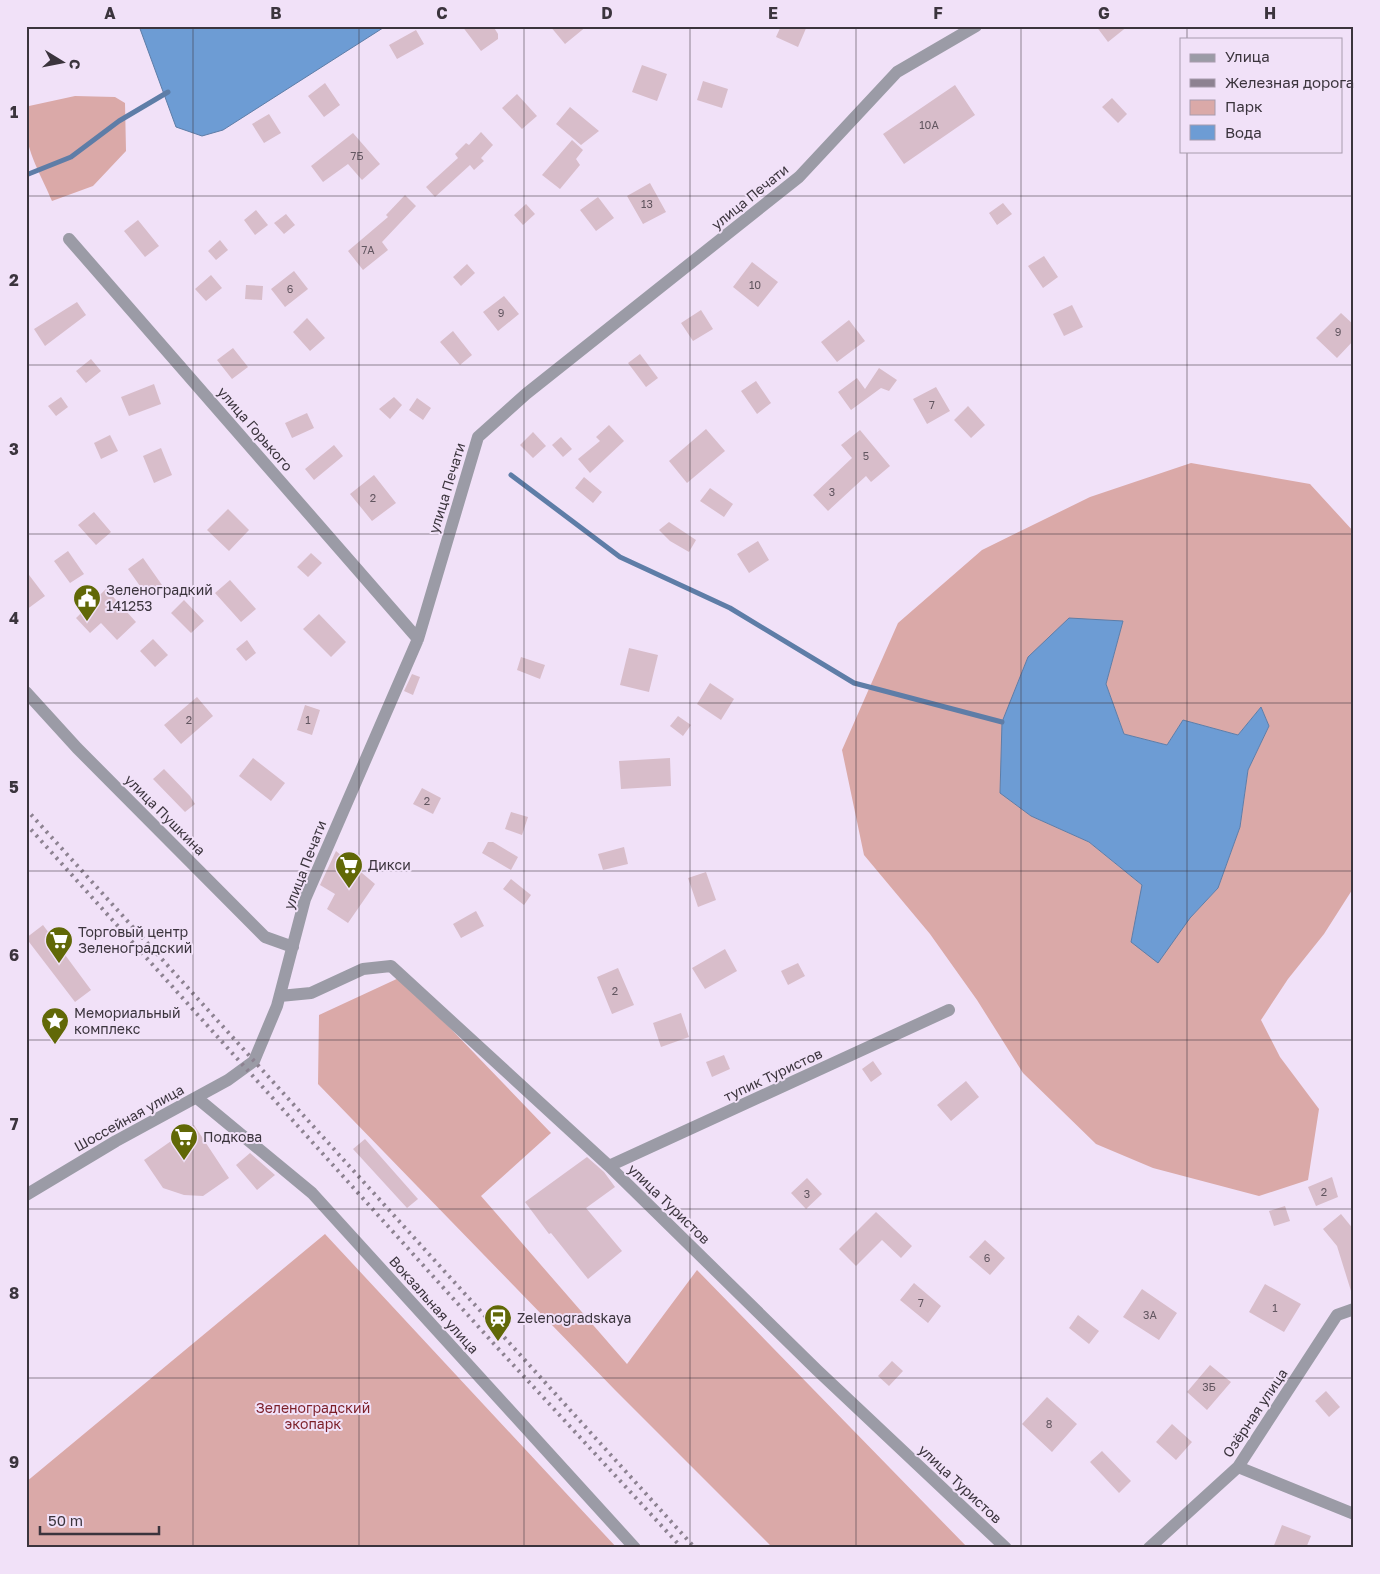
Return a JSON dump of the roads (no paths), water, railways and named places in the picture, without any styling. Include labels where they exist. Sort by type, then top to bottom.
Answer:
[{"type":"street","name":"улица Печати","points":[[246,1068],[254,1061],[280,996],[305,899],[418,639],[478,437],[526,394],[799,177],[897,72],[976,26]]},
{"type":"street","name":"улица Горького","points":[[69,239],[418,639]]},
{"type":"street","name":"улица Пушкина","points":[[26,692],[77,748],[265,937],[293,947]]},
{"type":"street","name":"улица Туристов","points":[[280,996],[310,993],[363,970],[391,966],[609,1166],[817,1370],[1006,1548]]},
{"type":"street","name":"тупик Туристов","points":[[609,1166],[949,1010]]},
{"type":"street","name":"Шоссейная улица","points":[[26,1195],[116,1141],[197,1098],[246,1068]]},
{"type":"street","name":"Вокзальная улица","points":[[197,1098],[312,1193],[635,1548]]},
{"type":"street","name":"Озёрная улица","points":[[1149,1548],[1238,1467],[1337,1315],[1354,1309]]},
{"type":"street","points":[[1238,1467],[1354,1514]]},
{"type":"water","points":[[139,26],[386,26],[223,130],[202,136],[176,127]]},
{"type":"water","points":[[1069,618],[1123,621],[1106,684],[1124,734],[1167,745],[1183,720],[1238,735],[1261,707],[1269,726],[1248,770],[1240,827],[1218,888],[1190,918],[1158,963],[1131,942],[1142,885],[1089,842],[1031,816],[1000,793],[1002,722],[1028,657]]},
{"type":"waterway","points":[[26,175],[71,157],[119,121],[168,92]]},
{"type":"waterway","points":[[511,475],[620,557],[730,608],[854,683],[1002,722]]},
{"type":"railway","points":[[26,809],[695,1548]]},
{"type":"railway","points":[[26,824],[494,1344],[682,1548]]},
{"type":"place","name":"Зеленоградкий 141253","points":[[87,622]]},
{"type":"place","name":"Дикси","points":[[349,889]]},
{"type":"place","name":"Торговый центр Зеленоградский","points":[[59,964]]},
{"type":"place","name":"Мемориальный комплекс","points":[[55,1045]]},
{"type":"place","name":"Подкова","points":[[184,1161]]},
{"type":"place","name":"Zelenogradskaya","points":[[498,1342]]},
{"type":"park label","name":"Зеленоградский экопарк","points":[[313,1416]]}]
